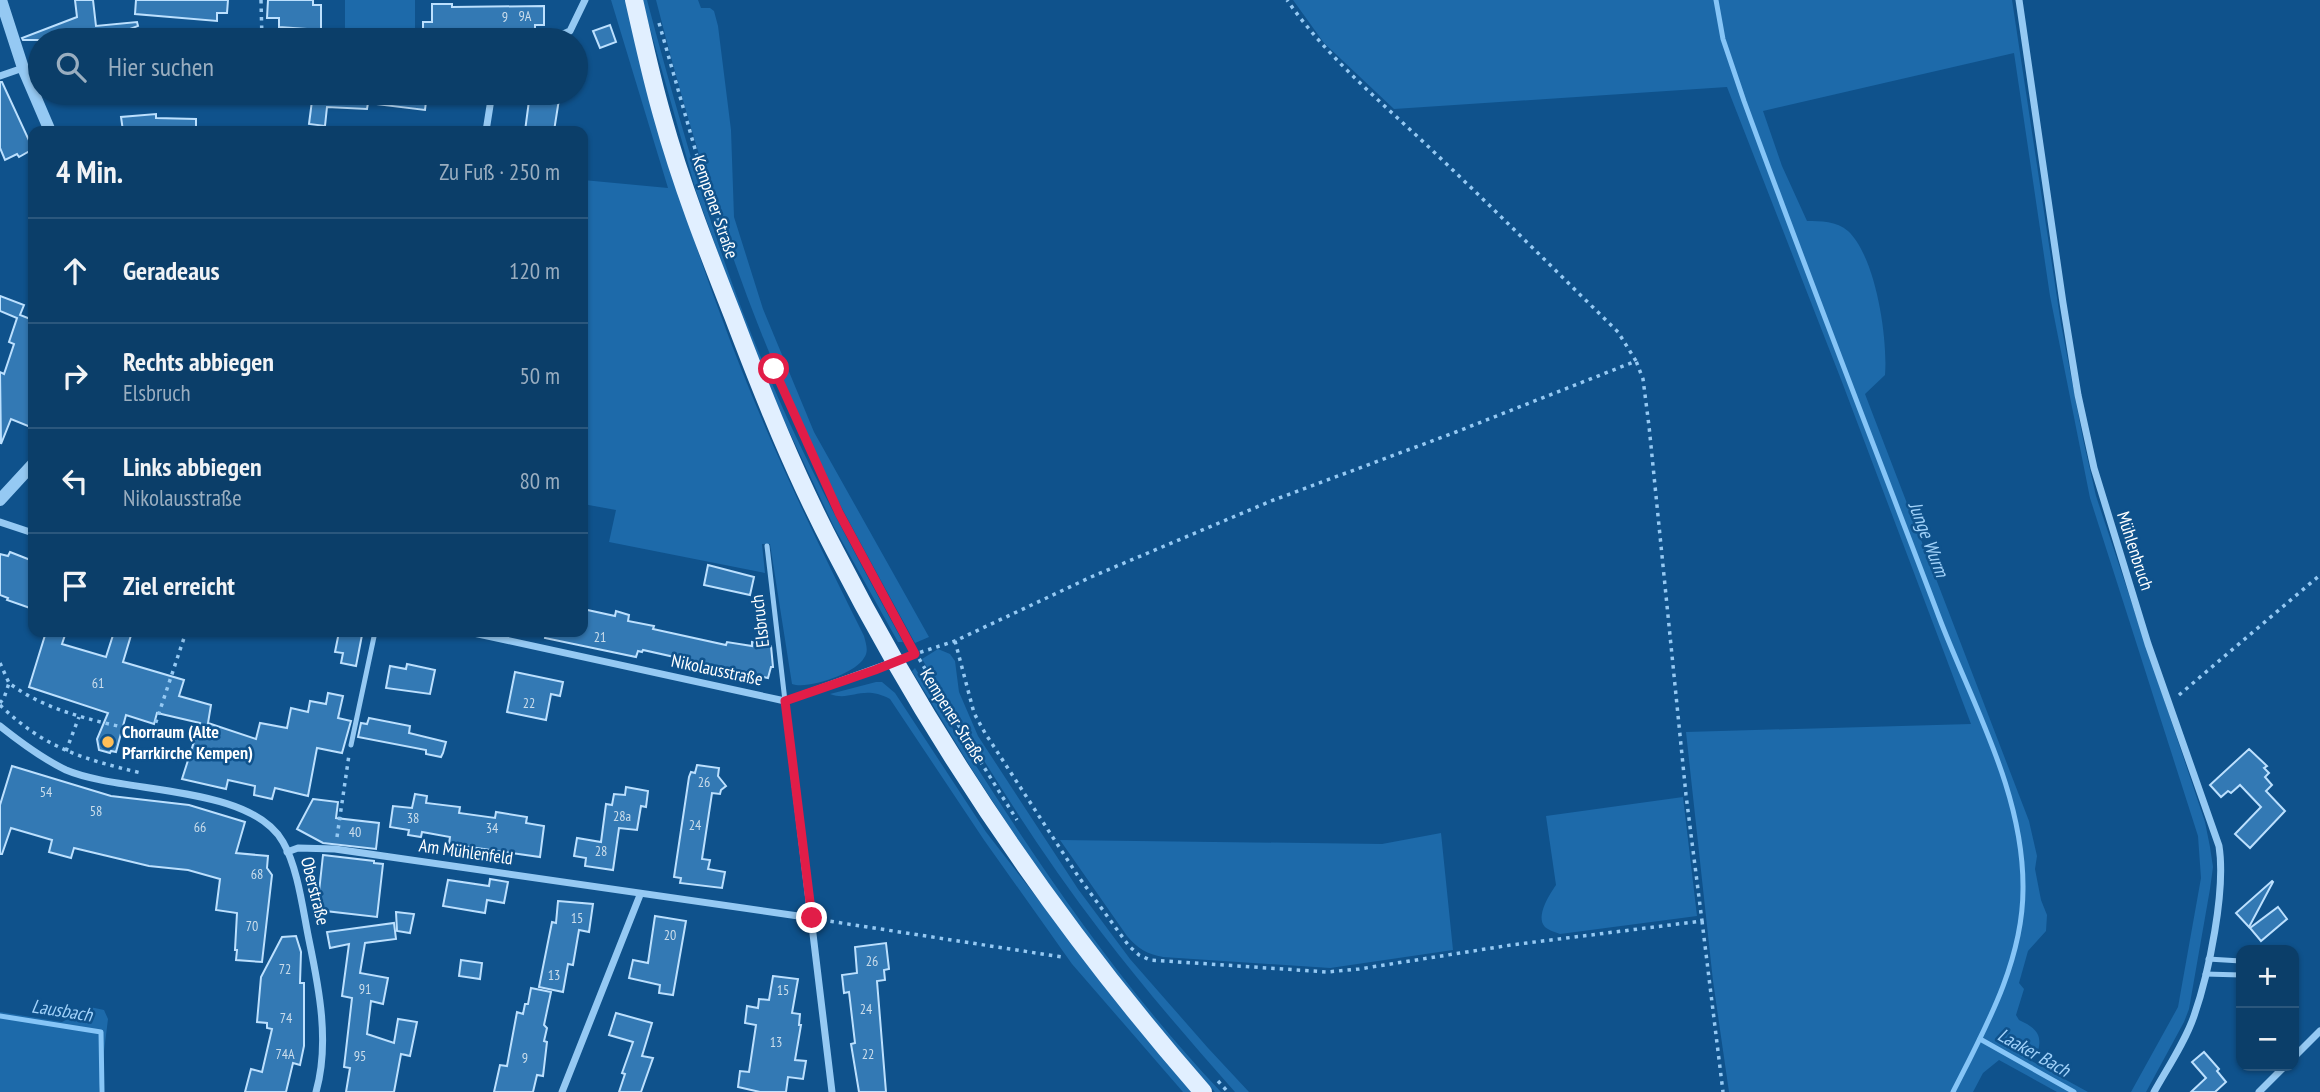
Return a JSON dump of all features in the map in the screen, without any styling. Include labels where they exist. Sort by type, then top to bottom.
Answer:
[{"type":"main road","name":"Kempener Straße","points":[[634,0],[666,129],[705,244],[775,423],[834,550],[895,661],[1034,881],[1080,943],[1203,1092]]},
{"type":"street","points":[[1,0],[28,80]]},
{"type":"street","points":[[571,28],[585,0]]},
{"type":"street","name":"Mühlenbruch","points":[[2019,0],[2063,303],[2088,444],[2102,499],[2167,699],[2219,846],[2222,865],[2208,960],[2189,1028],[2154,1092]]},
{"type":"street","points":[[0,76],[23,68]]},
{"type":"street","points":[[39,105],[48,126]]},
{"type":"street","points":[[487,126],[490,105]]},
{"type":"street","points":[[0,500],[28,469]]},
{"type":"street","points":[[0,522],[28,531]]},
{"type":"street","name":"Nikolausstraße","points":[[492,637],[785,701]]},
{"type":"street","points":[[832,1092],[785,701],[895,661]]},
{"type":"street","name":"Oberstraße","points":[[0,726],[35,752],[68,770],[91,777],[193,795],[237,808],[273,829],[283,841],[299,891],[321,995],[321,1075],[316,1092]]},
{"type":"street","name":"Am Mühlenfeld","points":[[287,852],[298,848],[335,849],[812,918]]},
{"type":"street","points":[[562,1092],[640,895]]},
{"type":"street","points":[[2299,1052],[2320,1031]]},
{"type":"street","points":[[2259,1092],[2280,1071]]},
{"type":"lane","name":"Elsbruch","points":[[767,546],[785,701]]},
{"type":"lane","points":[[351,745],[374,637]]},
{"type":"lane","points":[[2208,960],[2236,961]]},
{"type":"lane","points":[[2205,974],[2236,975]]},
{"type":"path","points":[[261,0],[262,28]]},
{"type":"path","points":[[1287,0],[1318,42],[1436,153],[1618,332],[1636,361],[1643,379],[1649,426],[1679,730],[1723,1092]]},
{"type":"path","points":[[656,13],[699,163],[729,253]]},
{"type":"path","points":[[895,661],[955,641],[1091,577],[1271,501],[1636,361]]},
{"type":"path","points":[[774,369],[839,513],[915,654],[1023,829]]},
{"type":"path","points":[[2167,699],[2179,695],[2320,575]]},
{"type":"path","points":[[0,663],[9,683],[24,694],[80,716],[152,734],[184,637]]},
{"type":"path","points":[[955,641],[974,713],[985,733],[1078,876],[1129,946],[1150,960],[1327,972],[1616,930],[1702,921]]},
{"type":"path","points":[[9,683],[0,704],[29,730],[90,761],[143,773]]},
{"type":"path","points":[[66,751],[80,716]]},
{"type":"path","points":[[335,849],[351,745]]},
{"type":"path","points":[[812,918],[1062,957]]},
{"type":"path","points":[[1216,1079],[1228,1092]]},
{"type":"shaded area","points":[[345,0],[415,0],[415,28],[345,28]]},
{"type":"shaded area","points":[[611,0],[626,0],[681,199],[736,357],[788,478],[864,636],[867,650],[864,658],[852,669],[831,679],[809,685],[792,684],[770,544],[762,544],[765,573],[609,542],[616,510],[588,505],[588,180],[668,188]]},
{"type":"shaded area","points":[[642,0],[647,0],[711,223],[759,353],[809,463],[903,642],[898,642],[834,527],[758,365],[696,191]]},
{"type":"shaded area","points":[[656,0],[698,0],[701,8],[714,11],[731,130],[734,217],[763,309],[814,432],[929,637],[915,643],[817,460],[791,405],[745,292],[688,118]]},
{"type":"shaded area","points":[[1293,0],[2012,0],[2061,324],[2096,496],[2205,822],[2213,867],[2189,1009],[2146,1092],[2131,1092],[2178,1007],[2201,878],[2198,836],[2090,498],[2050,296],[2014,53],[1763,111],[1782,166],[1807,221],[1834,223],[1848,231],[1858,243],[1873,278],[1882,320],[1885,375],[1865,394],[2029,821],[2037,856],[2035,869],[2047,915],[2046,931],[2028,951],[2019,983],[2024,989],[2016,1015],[2038,1035],[2038,1051],[2028,1059],[2088,1092],[2057,1092],[1999,1060],[1983,1073],[1973,1092],[1729,1092],[1713,981],[1686,732],[1971,724],[1727,87],[1394,109],[1324,43]]},
{"type":"shaded area","points":[[938,649],[950,654],[955,661],[959,692],[978,736],[1078,889],[1130,959],[1249,1092],[1235,1092],[1201,1053],[1117,953],[1053,866],[922,659]]},
{"type":"shaded area","points":[[915,668],[1020,834],[1095,941],[1135,993],[1221,1092],[1215,1092],[1136,1001],[1038,871],[912,671]]},
{"type":"shaded area","points":[[882,682],[895,693],[986,832],[1121,1006],[1195,1092],[1183,1092],[1072,964],[984,840],[890,699],[872,693],[844,696],[830,694]]},
{"type":"shaded area","points":[[1683,797],[1697,916],[1560,934],[1545,927],[1542,922],[1543,911],[1556,885],[1546,816]]},
{"type":"shaded area","points":[[1441,833],[1453,950],[1330,968],[1163,957],[1147,952],[1127,936],[1060,840],[1382,844]]},
{"type":"shaded area","points":[[90,1007],[104,1010],[108,1019],[99,1092],[0,1092],[0,1012],[62,1022]]},
{"type":"building","points":[[75,0],[93,0],[96,26],[137,22],[138,26],[48,28],[77,17]]},
{"type":"building","points":[[136,0],[228,0],[227,13],[217,13],[217,21],[135,14]]},
{"type":"building","points":[[268,0],[313,0],[313,5],[321,5],[321,28],[279,27],[279,18],[267,18]]},
{"type":"building","points":[[432,4],[452,4],[452,7],[544,6],[544,25],[535,25],[535,28],[423,28],[423,22],[432,22]]},
{"type":"building","points":[[610,25],[616,42],[600,48],[593,31]]},
{"type":"building","points":[[2,82],[28,138],[28,152],[5,160],[0,148]]},
{"type":"building","points":[[311,105],[368,105],[367,109],[327,107],[325,126],[309,124]]},
{"type":"building","points":[[384,105],[426,105],[425,110]]},
{"type":"building","points":[[528,105],[558,105],[555,126],[526,126]]},
{"type":"building","points":[[156,114],[156,118],[196,119],[196,126],[122,126],[121,117]]},
{"type":"building","points":[[0,296],[24,305],[20,315],[28,318],[28,426],[11,419],[1,444],[0,372],[4,374],[14,344],[9,342],[17,318],[0,311]]},
{"type":"building","points":[[10,552],[28,559],[28,607],[0,595],[0,554],[8,556]]},
{"type":"building","points":[[708,565],[754,577],[750,595],[704,585]]},
{"type":"building","points":[[588,610],[615,616],[616,611],[629,615],[628,621],[654,626],[653,629],[726,645],[727,642],[752,646],[752,642],[771,646],[773,667],[768,678],[643,650],[638,651],[636,657],[545,638],[588,637]]},
{"type":"building","points":[[44,637],[64,637],[62,644],[106,657],[112,637],[130,637],[123,662],[184,680],[179,696],[211,705],[208,723],[256,739],[260,723],[287,728],[291,708],[308,712],[310,701],[326,704],[328,693],[343,696],[338,718],[351,721],[342,753],[317,748],[308,796],[275,788],[272,799],[254,795],[255,786],[228,780],[226,789],[182,779],[200,723],[157,713],[154,724],[126,715],[116,752],[110,753],[99,750],[97,739],[108,713],[29,687]]},
{"type":"building","points":[[338,637],[362,637],[356,666],[341,663],[343,653],[335,652]]},
{"type":"building","points":[[407,664],[435,670],[430,694],[386,688],[390,666],[406,669]]},
{"type":"building","points":[[515,672],[563,682],[560,696],[551,694],[546,720],[507,712]]},
{"type":"building","points":[[369,718],[410,726],[409,733],[446,742],[441,757],[426,754],[426,750],[358,737],[361,723],[367,724]]},
{"type":"building","points":[[2249,749],[2267,766],[2264,768],[2269,773],[2265,777],[2272,785],[2266,791],[2285,811],[2250,848],[2235,834],[2261,807],[2240,785],[2221,797],[2210,785]]},
{"type":"building","points":[[697,765],[719,768],[718,776],[726,786],[720,794],[712,793],[702,859],[710,860],[708,869],[725,872],[722,888],[680,883],[681,878],[674,877],[689,777],[691,772],[695,773]]},
{"type":"building","points":[[12,766],[111,796],[189,805],[245,822],[236,853],[268,856],[267,868],[272,875],[262,962],[236,960],[237,913],[216,910],[220,879],[188,870],[149,866],[74,848],[71,858],[49,852],[52,840],[11,828],[0,854],[0,805]]},
{"type":"building","points":[[626,787],[648,791],[646,807],[641,806],[637,830],[619,828],[613,870],[585,866],[586,858],[574,856],[577,838],[601,842],[606,804],[612,805],[614,794],[625,795]]},
{"type":"building","points":[[415,794],[427,796],[426,803],[460,807],[459,813],[495,818],[496,812],[527,817],[526,823],[544,826],[540,857],[449,844],[450,837],[422,832],[421,837],[408,835],[409,830],[390,827],[393,806],[412,808]]},
{"type":"building","points":[[313,799],[338,802],[336,818],[379,823],[376,849],[323,843],[297,829]]},
{"type":"building","points":[[323,855],[383,864],[377,917],[317,910]]},
{"type":"building","points":[[490,879],[508,882],[504,903],[487,900],[485,913],[443,906],[448,880],[489,886]]},
{"type":"building","points":[[2273,882],[2249,927],[2236,913]]},
{"type":"building","points":[[558,901],[593,904],[589,932],[579,930],[573,965],[568,964],[563,992],[539,987],[552,922],[556,923]]},
{"type":"building","points":[[2278,907],[2287,919],[2261,941],[2250,928]]},
{"type":"building","points":[[396,912],[414,914],[410,933],[397,931]]},
{"type":"building","points":[[655,916],[686,921],[673,995],[659,993],[660,985],[629,978],[633,960],[648,963]]},
{"type":"building","points":[[394,923],[396,939],[365,943],[360,973],[388,978],[383,1004],[371,1001],[367,1034],[394,1043],[398,1019],[417,1022],[410,1056],[401,1054],[394,1092],[346,1092],[350,1068],[344,1067],[352,998],[342,996],[349,944],[330,948],[327,932]]},
{"type":"building","points":[[296,936],[301,952],[300,983],[304,983],[304,1046],[300,1065],[293,1063],[286,1092],[245,1092],[251,1069],[262,1072],[272,1029],[267,1028],[267,1023],[257,1022],[261,977],[282,937]]},
{"type":"building","points":[[886,943],[889,969],[884,970],[885,980],[877,981],[886,1092],[859,1092],[851,1044],[855,1043],[849,992],[844,993],[842,975],[857,973],[855,947]]},
{"type":"building","points":[[461,960],[482,963],[480,979],[459,976]]},
{"type":"building","points":[[773,976],[798,979],[792,1013],[800,1014],[801,1025],[795,1060],[806,1061],[803,1079],[788,1077],[786,1092],[760,1092],[738,1087],[740,1071],[749,1072],[756,1025],[745,1023],[747,1006],[758,1008],[759,999],[769,1000]]},
{"type":"building","points":[[531,988],[551,992],[544,1025],[547,1028],[544,1041],[547,1042],[543,1076],[537,1075],[533,1092],[494,1092],[500,1065],[507,1066],[517,1012],[523,1014]]},
{"type":"building","points":[[616,1013],[652,1023],[642,1056],[653,1058],[641,1092],[619,1092],[625,1074],[622,1073],[633,1042],[609,1035]]},
{"type":"building","points":[[2204,1052],[2226,1082],[2215,1092],[2191,1092],[2206,1078],[2192,1062]]},
{"type":"waterway","name":"Junge Wurm","points":[[1716,0],[1723,39],[1744,101],[1939,617],[1994,750],[2015,818],[2023,889],[2017,942],[2000,994],[1953,1092]]},
{"type":"waterway","name":"Lausbach","points":[[0,1016],[101,1032],[102,1092]]},
{"type":"waterway","name":"Laaker Bach","points":[[1980,1039],[2074,1092]]},
{"type":"place","name":"Chorraum (Alte Pfarrkirche Kempen)","points":[[108,742]]},
{"type":"route","points":[[774,369],[839,513],[915,654],[785,701],[812,918]]}]
